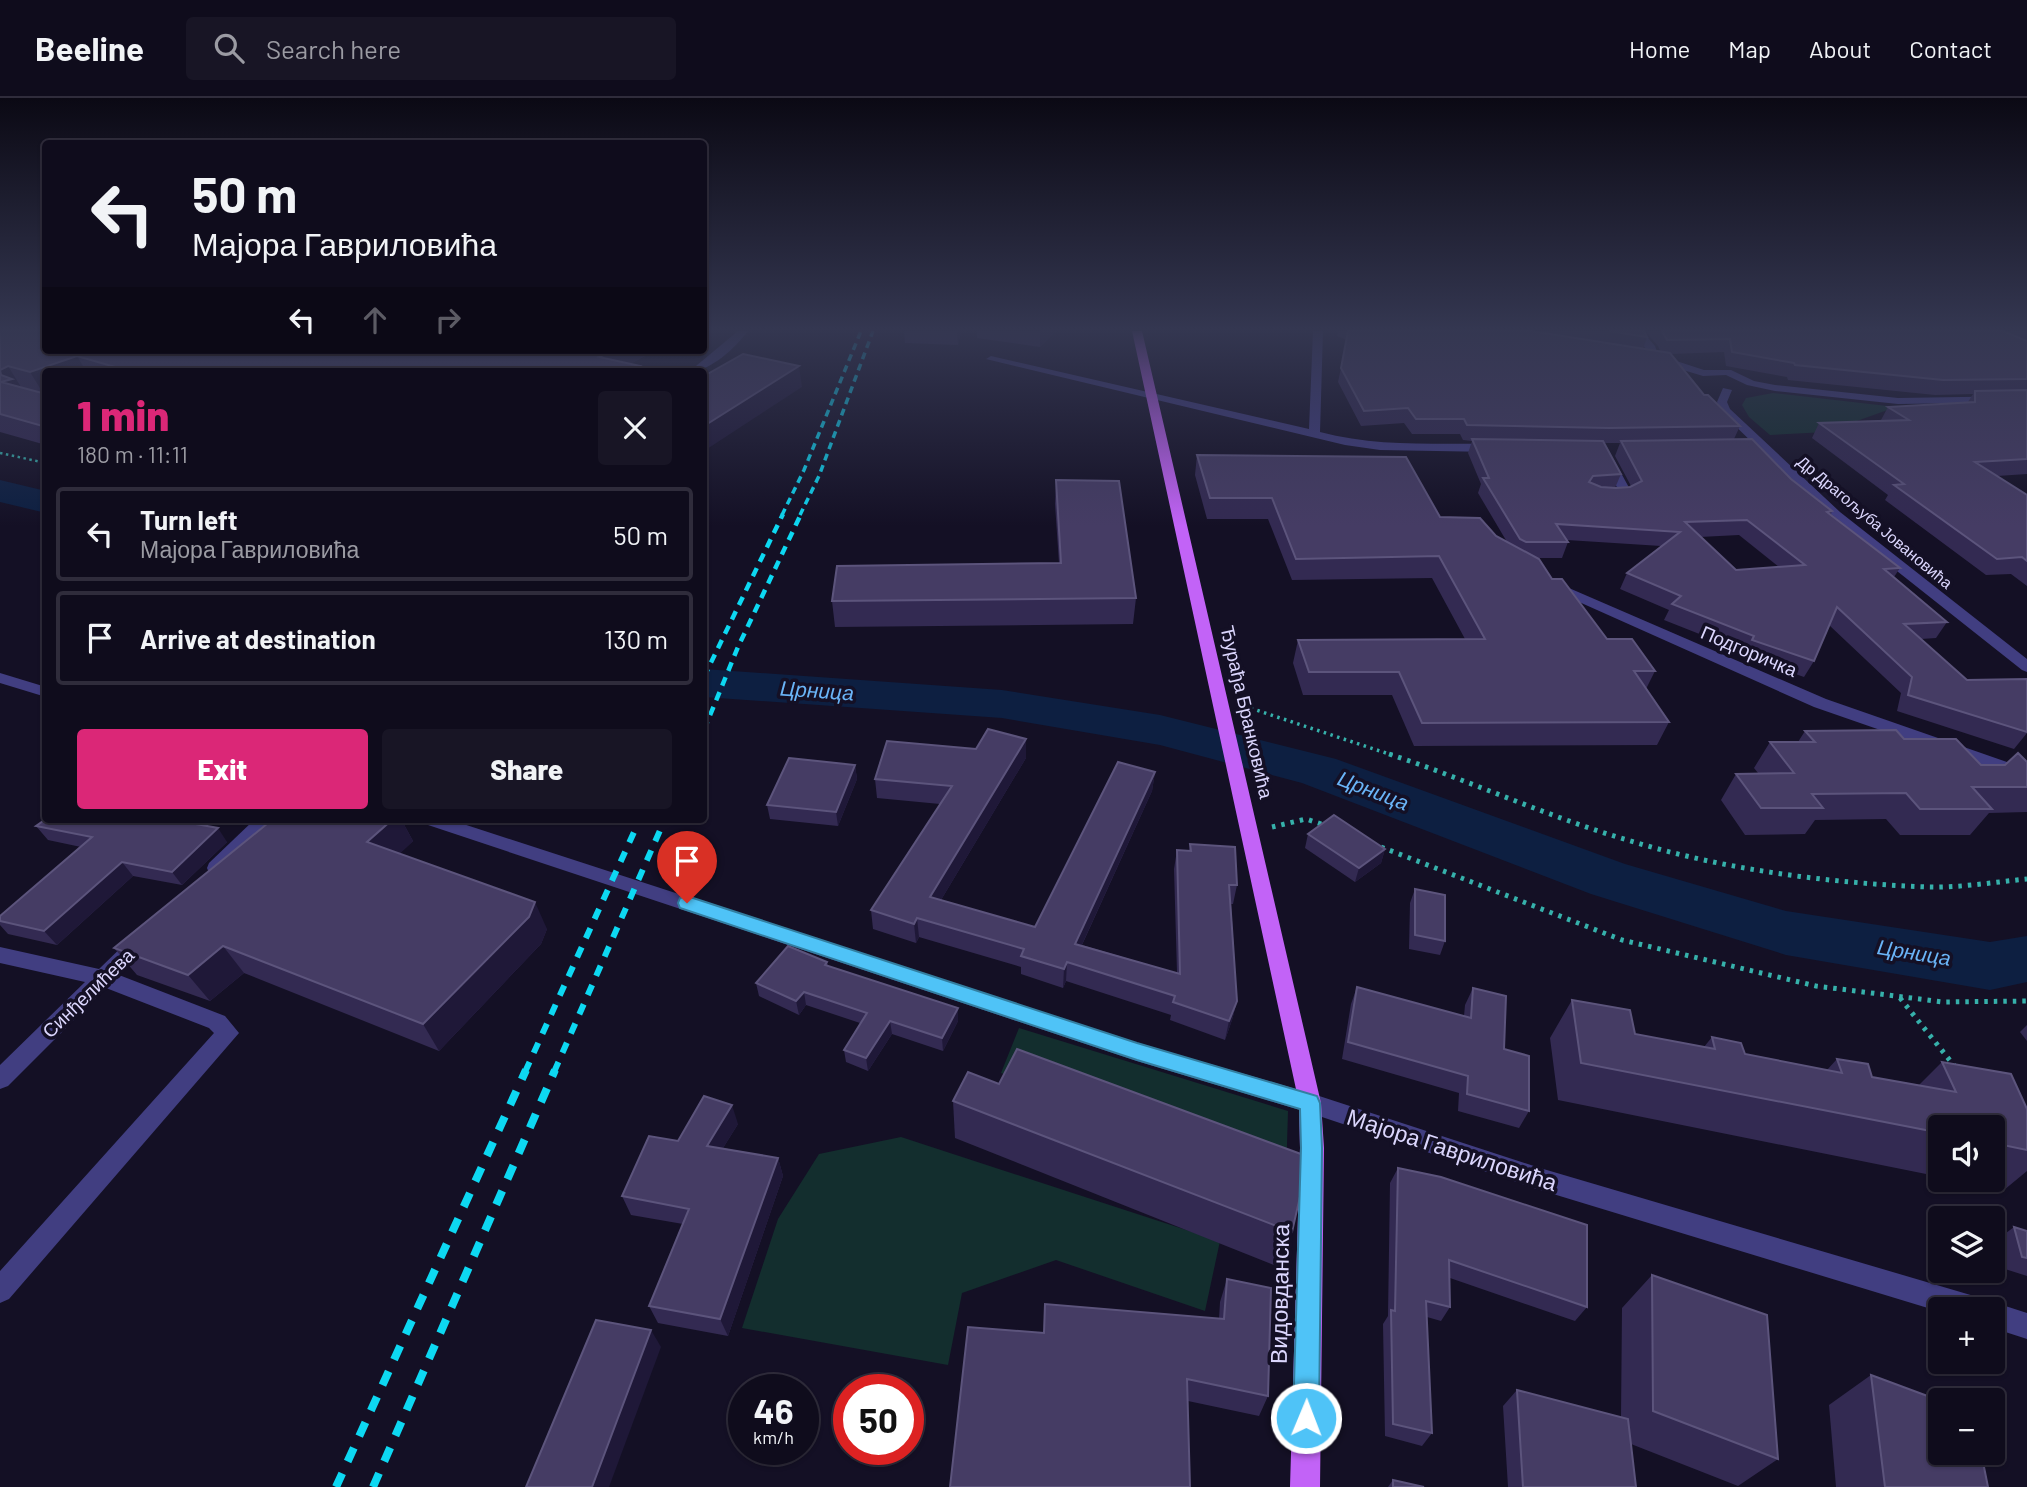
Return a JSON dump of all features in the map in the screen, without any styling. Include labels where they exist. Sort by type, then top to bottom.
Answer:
[{"type":"main road","name":"Ђурађа Бранковића","points":[[1152,396],[1310,1103]]},
{"type":"main road","name":"Видовданска","points":[[1305,1487],[1312,1148],[1310,1103]]},
{"type":"street","points":[[1152,396],[1362,445],[1501,448]]},
{"type":"street","points":[[1314,434],[1315,396]]},
{"type":"street","name":"Др Драгољуба Јовановића","points":[[1720,396],[1725,410],[1753,446],[1835,516],[2027,667]]},
{"type":"street","points":[[1856,396],[1898,401],[2027,399]]},
{"type":"street","points":[[1592,495],[1627,495],[1603,450],[1616,450]]},
{"type":"street","name":"Подгоричка","points":[[1540,579],[1820,702],[2027,775]]},
{"type":"street","points":[[0,678],[42,691]]},
{"type":"street","points":[[199,885],[262,823]]},
{"type":"street","name":"Мајора Гавриловића","points":[[440,823],[1137,1052],[1310,1103],[1399,1135],[1540,1179],[1934,1297]]},
{"type":"street","name":"Синђелићева","points":[[0,1079],[151,932]]},
{"type":"street","points":[[0,955],[103,978],[217,1022],[228,1033],[0,1290]]},
{"type":"street","points":[[2005,1319],[2027,1326]]},
{"type":"path","points":[[0,453],[42,462]]},
{"type":"path","points":[[1221,698],[1407,760],[1516,803],[1635,843],[1729,866],[1828,879],[1928,887],[2027,879]]},
{"type":"path","points":[[1249,825],[1306,819],[1332,828]]},
{"type":"path","points":[[1370,843],[1622,940],[1816,986],[1943,1002],[2027,1001]]},
{"type":"path","points":[[1900,997],[1958,1070]]},
{"type":"green space","points":[[1798,396],[1896,407],[1826,432],[1770,435],[1749,417],[1742,405],[1746,398]]},
{"type":"green space","points":[[1019,1028],[1288,1111],[1286,1177],[1001,1073]]},
{"type":"green space","points":[[901,1137],[1220,1241],[1205,1311],[1056,1260],[962,1293],[948,1365],[742,1328],[778,1219],[819,1154]]},
{"type":"building","points":[[0,396],[42,396],[42,426],[0,414]]},
{"type":"building","points":[[707,396],[752,396],[707,424]]},
{"type":"building","points":[[1356,396],[1709,396],[1740,426],[1609,428],[1467,425],[1464,419],[1416,419],[1408,408],[1364,411]]},
{"type":"building","points":[[1975,396],[2027,396],[2027,459],[1975,462],[2027,495],[2027,561],[2022,557],[1997,559],[1894,485],[1904,484],[1819,423],[1909,420],[1888,407],[1975,402]]},
{"type":"building","points":[[1472,439],[1603,441],[1621,474],[1593,476],[1589,482],[1601,487],[1616,488],[1630,487],[1642,481],[1621,441],[1752,439],[1791,479],[1832,511],[1827,512],[1900,568],[1884,569],[1947,622],[1904,624],[1967,680],[2027,679],[2027,732],[1908,695],[1912,677],[1837,607],[1814,661],[1752,640],[1754,636],[1672,604],[1681,596],[1627,573],[1680,532],[1556,524],[1568,542],[1526,542],[1520,539],[1483,478],[1489,478]],"holes":[[[1747,520],[1805,565],[1736,570],[1685,522]]]},
{"type":"building","points":[[1197,455],[1406,457],[1440,517],[1480,518],[1496,536],[1539,559],[1552,579],[1562,579],[1607,639],[1632,639],[1655,671],[1634,671],[1669,722],[1422,723],[1399,672],[1309,672],[1298,640],[1485,639],[1439,556],[1296,559],[1272,498],[1210,498]]},
{"type":"building","points":[[1056,480],[1119,481],[1136,598],[832,601],[837,566],[1061,563]]},
{"type":"building","points":[[988,729],[1026,739],[930,897],[1035,927],[1118,762],[1155,772],[1075,944],[1180,974],[1177,850],[1191,851],[1190,844],[1235,847],[1237,885],[1229,885],[1237,1001],[1229,1021],[1173,1002],[1175,996],[1067,962],[1064,969],[1021,956],[1024,949],[917,918],[914,924],[871,910],[952,786],[875,779],[887,741],[976,749]]},
{"type":"building","points":[[1896,730],[1904,739],[1956,739],[1981,765],[2005,765],[2018,753],[2027,762],[2027,787],[1972,787],[1992,809],[1920,809],[1906,793],[1812,794],[1823,808],[1761,808],[1736,774],[1794,773],[1770,742],[1815,742],[1805,731]]},
{"type":"building","points":[[789,758],[855,765],[836,812],[767,805]]},
{"type":"building","points":[[1334,815],[1385,849],[1359,868],[1308,834]]},
{"type":"building","points":[[42,822],[190,823],[218,828],[172,872],[122,862],[44,931],[0,921],[0,916],[92,837],[36,826]]},
{"type":"building","points":[[268,823],[388,823],[367,842],[535,902],[529,917],[423,1024],[223,946],[188,975],[114,948]]},
{"type":"building","points":[[1415,889],[1445,895],[1445,941],[1415,935]]},
{"type":"building","points":[[788,946],[827,962],[825,965],[958,1008],[942,1038],[890,1021],[866,1058],[844,1050],[867,1013],[804,992],[796,1001],[756,983]]},
{"type":"building","points":[[1357,987],[1471,1018],[1473,988],[1506,996],[1504,1049],[1529,1056],[1529,1111],[1467,1094],[1468,1076],[1348,1042]]},
{"type":"building","points":[[1572,1000],[1630,1010],[1635,1034],[1715,1049],[1712,1037],[1741,1043],[1745,1054],[1842,1073],[1837,1059],[1868,1064],[1872,1077],[1956,1092],[1942,1062],[2011,1074],[2027,1109],[2027,1150],[2005,1145],[2005,1115],[1928,1115],[1928,1130],[1581,1063]]},
{"type":"building","points":[[1017,1049],[1309,1157],[1292,1232],[953,1101],[968,1072],[999,1084]]},
{"type":"building","points":[[704,1096],[732,1105],[707,1146],[778,1158],[720,1319],[649,1306],[689,1209],[622,1196],[649,1136],[678,1141]]},
{"type":"building","points":[[1398,1168],[1441,1177],[1587,1225],[1587,1307],[1449,1260],[1450,1307],[1426,1301],[1432,1433],[1393,1424],[1391,1310],[1395,1311]]},
{"type":"building","points":[[2014,1227],[2027,1231],[2027,1258],[2022,1257]]},
{"type":"building","points":[[1652,1275],[1767,1315],[1778,1459],[1653,1411]]},
{"type":"building","points":[[1227,1279],[1271,1288],[1268,1396],[1187,1379],[1190,1487],[950,1487],[968,1327],[1044,1333],[1045,1304],[1224,1319]]},
{"type":"building","points":[[596,1320],[651,1330],[592,1487],[526,1487]]},
{"type":"building","points":[[1871,1375],[1928,1396],[1928,1465],[1984,1465],[1988,1487],[1885,1487]]},
{"type":"building","points":[[1517,1390],[1628,1419],[1636,1487],[1523,1487]]},
{"type":"building","points":[[1393,1480],[1424,1487],[1393,1487]]},
{"type":"waterway","name":"Црница","points":[[0,491],[42,501]]},
{"type":"waterway","name":"Црница","points":[[707,683],[1002,704],[1160,730],[1318,771],[1610,880],[1786,933],[1990,966],[2027,959]]},
{"type":"railway","points":[[782,515],[834,396]]},
{"type":"railway","points":[[800,515],[819,476],[849,396]]},
{"type":"railway","points":[[707,671],[783,514]]},
{"type":"railway","points":[[707,723],[738,647],[801,514]]},
{"type":"railway","points":[[525,1072],[638,823]]},
{"type":"railway","points":[[554,1072],[663,823]]},
{"type":"railway","points":[[336,1487],[526,1070]]},
{"type":"railway","points":[[373,1487],[555,1070]]},
{"type":"route","points":[[687,903],[1137,1052],[1310,1103],[1312,1148],[1306,1418]]}]
